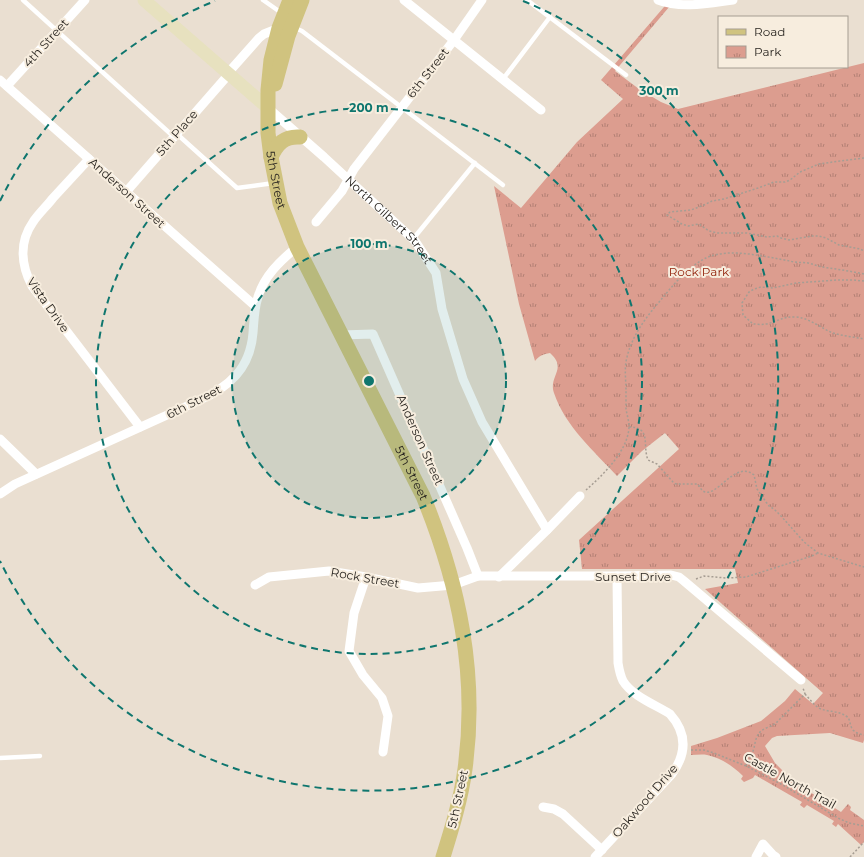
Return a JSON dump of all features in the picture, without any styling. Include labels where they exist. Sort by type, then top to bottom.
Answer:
[{"type":"main road","name":"5th Street","points":[[290,0],[285,23],[278,77],[268,108],[268,133],[271,158],[280,203],[297,247],[423,496],[439,538],[453,585],[462,626],[468,672],[468,728],[465,768],[461,792],[443,857]]},
{"type":"main road","name":"5th Street","points":[[285,23],[302,0]]},
{"type":"main road","points":[[271,158],[276,148],[287,138],[300,137]]},
{"type":"street","name":"4th Street","points":[[8,86],[85,0]]},
{"type":"street","name":"North Gilbert Street","points":[[144,0],[268,108],[413,239],[426,256],[436,273],[442,309],[463,379],[482,422],[547,530]]},
{"type":"street","points":[[404,0],[541,110]]},
{"type":"street","name":"6th Street","points":[[316,222],[342,191],[354,169],[454,40],[482,0]]},
{"type":"street","points":[[658,0],[681,4],[702,4],[733,0]]},
{"type":"street","name":"5th Place","points":[[126,192],[259,38],[285,23]]},
{"type":"street","name":"Anderson Street","points":[[0,80],[255,306]]},
{"type":"street","name":"Vista Drive","points":[[89,159],[29,228],[24,241],[24,264],[28,279],[32,286],[140,427]]},
{"type":"street","name":"6th Street","points":[[0,494],[15,484],[208,397],[224,387],[236,376],[246,360],[251,346],[255,306],[260,289],[266,278],[280,262],[297,247]]},
{"type":"street","name":"Anderson Street","points":[[341,335],[373,334],[478,576]]},
{"type":"street","points":[[0,439],[36,474]]},
{"type":"street","points":[[499,577],[580,496]]},
{"type":"street","name":"Rock Street","points":[[255,585],[269,577],[329,571],[366,576],[418,588],[453,585]]},
{"type":"street","name":"Sunset Drive","points":[[453,585],[478,576],[671,575],[679,577],[801,680]]},
{"type":"street","points":[[366,576],[354,613],[349,651],[363,675],[382,698],[388,716],[383,752]]},
{"type":"street","name":"Oakwood Drive","points":[[595,857],[678,767],[682,758],[683,749],[682,733],[670,714],[633,692],[623,681],[618,663],[618,576]]},
{"type":"street","points":[[543,807],[554,809],[563,814],[602,850]]},
{"type":"street","points":[[756,857],[762,844],[776,857]]},
{"type":"lane","points":[[23,0],[175,135],[238,188],[276,182]]},
{"type":"lane","points":[[263,0],[285,23],[302,31],[503,184]]},
{"type":"lane","points":[[527,0],[626,75]]},
{"type":"lane","points":[[503,79],[550,17]]},
{"type":"lane","points":[[413,239],[475,163]]},
{"type":"lane","points":[[0,758],[40,756]]},
{"type":"path","points":[[864,158],[819,164],[800,172],[785,182],[774,182],[724,199],[712,201],[691,210],[670,212],[668,215],[682,224],[688,226],[699,224],[709,231],[717,233],[747,233],[766,237],[777,236],[789,240],[819,236],[839,245],[864,251]]},
{"type":"path","points":[[580,496],[605,472],[618,456],[626,439],[628,426],[626,408],[626,367],[627,357],[631,345],[643,322],[673,286],[699,262],[714,255],[736,253],[757,255],[792,262],[808,263],[864,274]]},
{"type":"path","points":[[864,281],[837,280],[796,283],[773,288],[761,287],[750,292],[742,303],[743,315],[753,324],[766,324],[782,318],[804,318],[828,331],[840,335],[864,339]]},
{"type":"path","points":[[628,426],[636,427],[643,432],[645,437],[646,456],[648,460],[656,464],[676,484],[697,484],[703,491],[711,492],[736,473],[747,471],[754,475],[757,489],[769,506],[781,516],[804,542],[818,553],[864,567]]},
{"type":"path","points":[[690,585],[698,578],[704,576],[726,578],[746,577],[818,553]]},
{"type":"path","points":[[801,680],[805,694],[816,706],[846,716],[853,730],[864,735]]},
{"type":"path","points":[[746,766],[760,732],[776,723],[805,694]]},
{"type":"path","name":"Castle North Trail","points":[[683,749],[704,750],[746,766],[781,784],[838,818],[849,823],[864,826]]},
{"type":"path","points":[[850,857],[864,842]]},
{"type":"green space","name":"Rock Park","points":[[670,0],[675,0],[615,71],[639,89],[661,102],[678,109],[864,63],[864,740],[863,743],[830,733],[777,736],[772,738],[765,746],[775,763],[796,784],[841,812],[848,804],[851,807],[850,810],[864,820],[864,842],[861,845],[838,824],[836,827],[832,824],[834,821],[807,805],[804,808],[800,805],[802,802],[755,775],[753,778],[744,782],[741,779],[743,776],[722,760],[707,755],[691,755],[691,746],[717,738],[761,721],[785,701],[795,689],[813,704],[823,693],[705,589],[738,583],[735,569],[582,569],[579,540],[679,449],[665,433],[642,451],[617,476],[581,438],[565,416],[554,393],[553,382],[558,368],[555,359],[550,353],[541,356],[535,361],[519,304],[494,186],[521,208],[577,142],[623,99],[601,80]]}]
